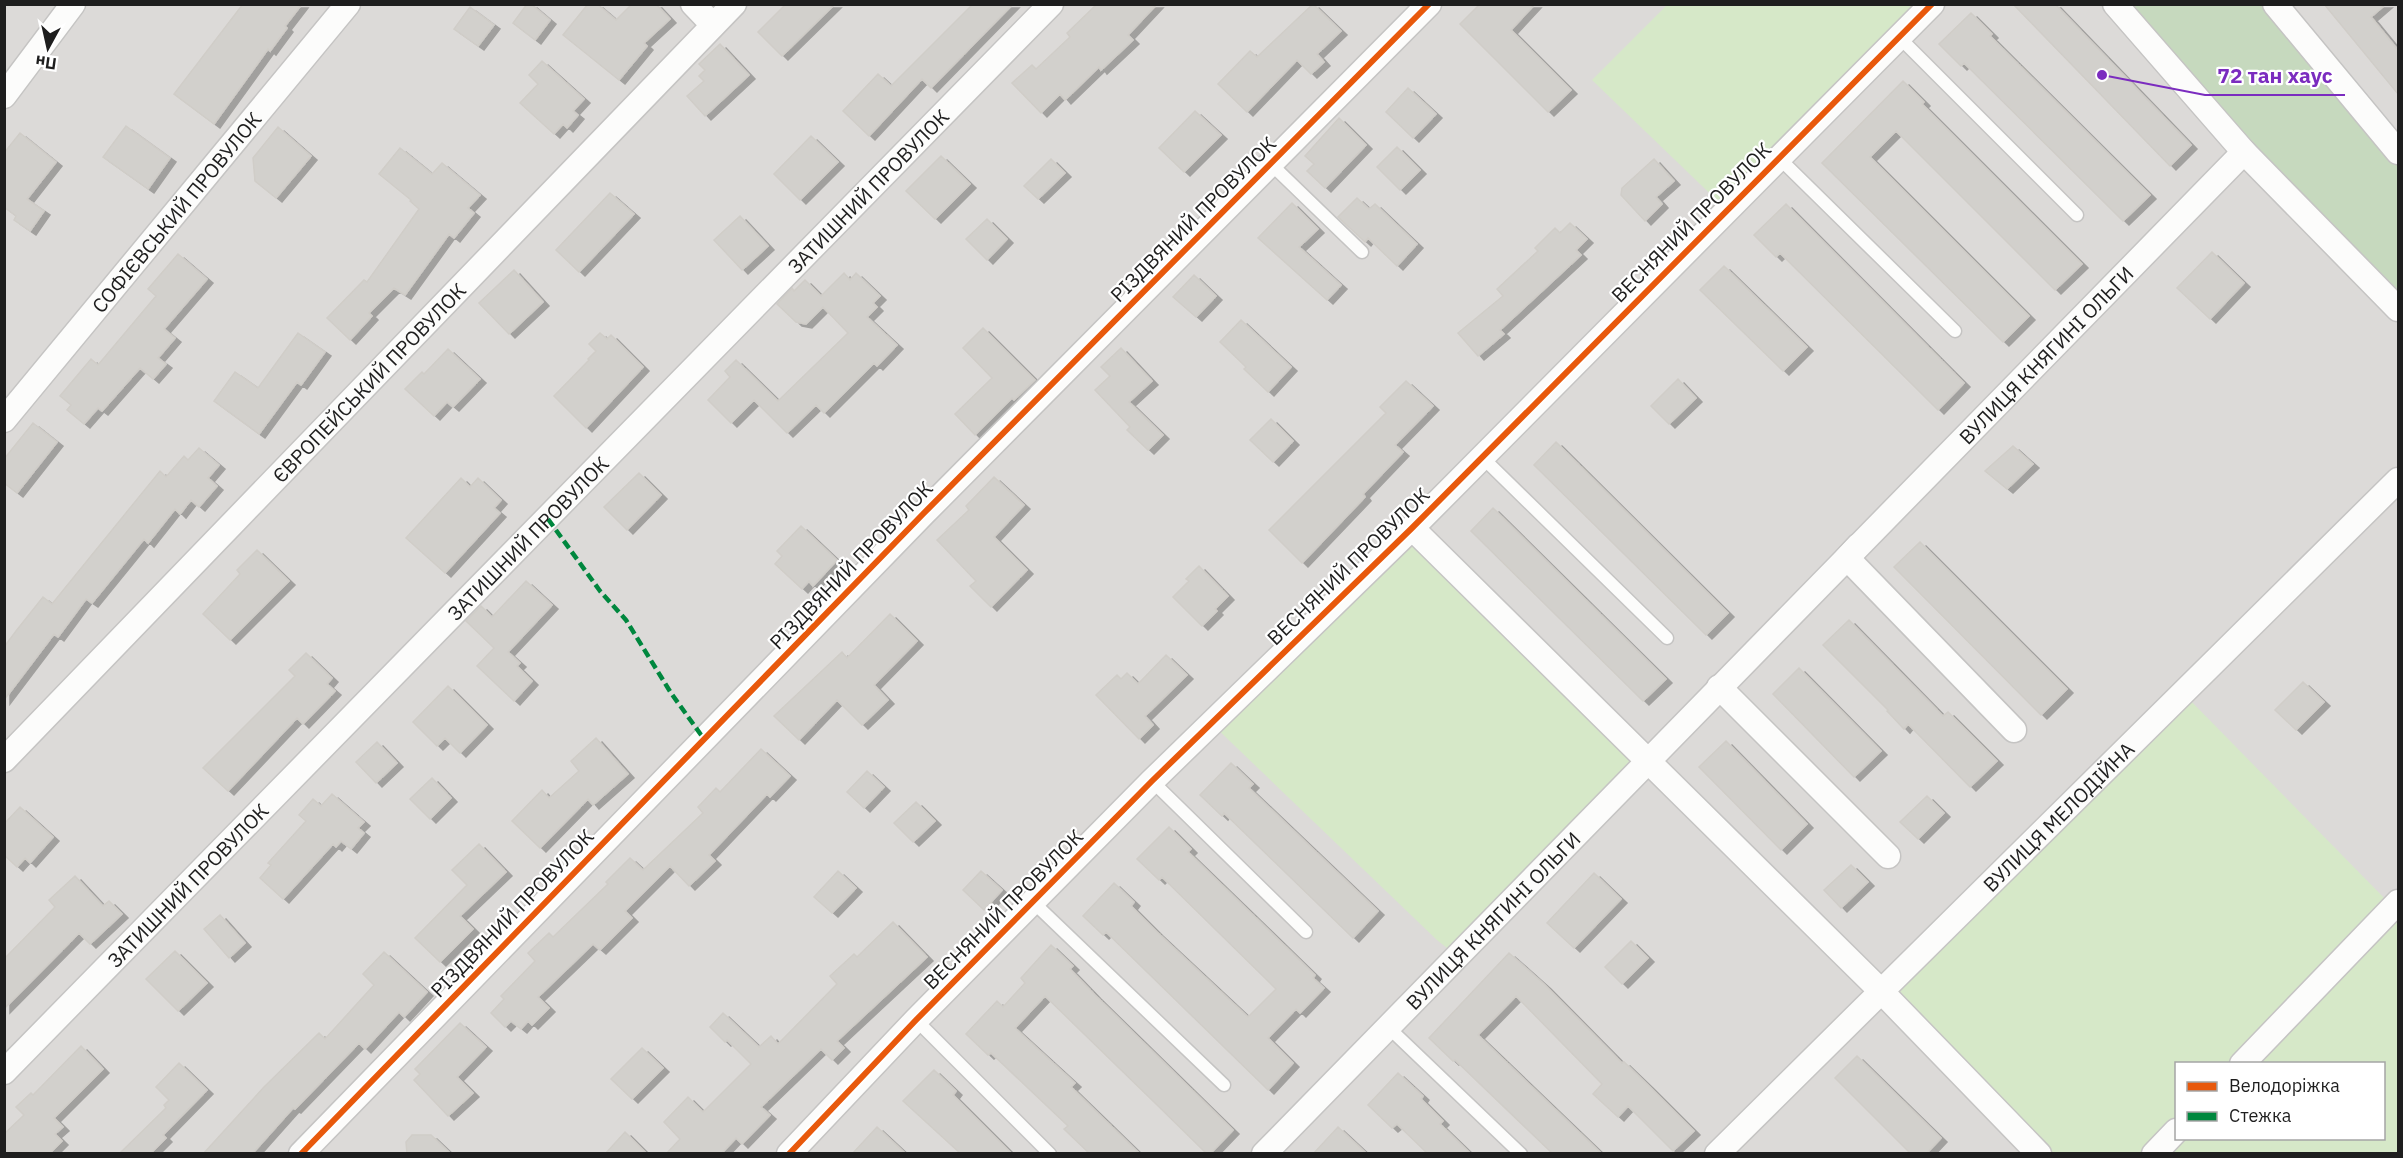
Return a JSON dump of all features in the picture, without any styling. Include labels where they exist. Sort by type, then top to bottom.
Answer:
[{"type":"street","points":[[4,96],[74,4]]},
{"type":"street","name":"СОФІЄВСЬКИЙ ПРОВУЛОК","points":[[4,420],[348,4]]},
{"type":"street","points":[[693,4],[713,25]]},
{"type":"street","name":"ЄВРОПЕЙСЬКИЙ ПРОВУЛОК","points":[[4,760],[734,4]]},
{"type":"street","name":"ЗАТИШНИЙ ПРОВУЛОК","points":[[4,1072],[1051,4]]},
{"type":"street","name":"РІЗДВЯНИЙ ПРОВУЛОК","points":[[301,1154],[923,514],[1429,4]]},
{"type":"street","name":"ВЕСНЯНИЙ ПРОВУЛОК","points":[[799,1150],[916,1020],[1152,781],[1412,528],[1932,4]]},
{"type":"street","points":[[2115,4],[2244,152],[2398,309]]},
{"type":"street","points":[[2280,6],[2398,152]]},
{"type":"street","name":"ВУЛИЦЯ КНЯГИНІ ОЛЬГИ","points":[[1267,1153],[1719,687],[2244,152]]},
{"type":"street","name":"ВУЛИЦЯ МЕЛОДІЙНА","points":[[1717,1154],[2398,480]]},
{"type":"street","points":[[1412,528],[1881,991],[2039,1154]]},
{"type":"street","points":[[1847,558],[2014,730]]},
{"type":"street","points":[[1719,687],[1888,856]]},
{"type":"street","points":[[2244,1062],[2398,902]]},
{"type":"street","points":[[2154,1154],[2175,1132]]},
{"type":"lane","points":[[1899,37],[2077,214]]},
{"type":"lane","points":[[1778,158],[1954,331]]},
{"type":"lane","points":[[1271,164],[1362,252]]},
{"type":"lane","points":[[1482,457],[1667,638]]},
{"type":"lane","points":[[1152,781],[1306,932]]},
{"type":"lane","points":[[1033,902],[1224,1085]]},
{"type":"lane","points":[[916,1020],[1050,1154]]},
{"type":"lane","points":[[1388,1027],[1521,1154]]},
{"type":"shaded area","points":[[5,5],[2115,5],[2398,309],[2398,902],[2179,1062],[2175,1062],[2154,1153],[5,1154]]},
{"type":"shaded area","points":[[2275,5],[2398,5],[2398,152]]},
{"type":"green space","points":[[1667,5],[1932,5],[1727,210],[1592,80]]},
{"type":"green space","points":[[2115,5],[2275,5],[2398,152],[2398,309]]},
{"type":"green space","points":[[1412,528],[1647,761],[1457,956],[1437,940],[1211,723]]},
{"type":"green space","points":[[2183,693],[2393,907],[2398,902],[2398,1153],[2039,1153],[1881,991]]},
{"type":"building","points":[[243,4],[302,4],[285,26],[287,28],[270,51],[268,49],[214,124],[174,94]]},
{"type":"building","points":[[527,4],[531,4],[550,20],[535,40],[513,23]]},
{"type":"building","points":[[588,4],[597,4],[616,20],[632,4],[656,4],[670,19],[644,43],[647,46],[619,80],[563,35]]},
{"type":"building","points":[[786,4],[835,4],[782,56],[758,32]]},
{"type":"building","points":[[973,4],[1013,4],[931,88],[922,79],[869,136],[843,111],[878,74],[891,86]]},
{"type":"building","points":[[1097,4],[1157,4],[1128,35],[1133,40],[1101,70],[1099,67],[1065,100],[1060,94],[1041,113],[1012,83],[1032,65],[1036,69],[1070,37],[1067,33]]},
{"type":"building","points":[[1313,4],[1341,31],[1317,54],[1324,62],[1311,74],[1297,60],[1247,112],[1218,84],[1250,51],[1257,57]]},
{"type":"building","points":[[1480,4],[1535,4],[1511,30],[1571,90],[1548,112],[1460,24]]},
{"type":"building","points":[[2013,4],[2055,4],[2191,145],[2170,166]]},
{"type":"building","points":[[2324,4],[2386,4],[2371,17],[2398,50],[2398,94]]},
{"type":"building","points":[[470,7],[494,25],[478,46],[454,29]]},
{"type":"building","points":[[1971,13],[1992,34],[1990,36],[2150,195],[2123,221],[1964,63],[1961,66],[1939,44]]},
{"type":"building","points":[[720,44],[749,75],[705,116],[687,96],[704,81],[699,76],[705,70],[699,64]]},
{"type":"building","points":[[542,61],[584,99],[573,111],[578,115],[567,128],[563,124],[554,134],[520,103],[538,84],[529,75]]},
{"type":"building","points":[[1903,81],[1924,102],[1922,104],[2082,264],[2055,290],[1896,131],[1870,157],[2029,316],[2003,342],[1822,163]]},
{"type":"building","points":[[1408,88],[1436,114],[1413,138],[1386,112]]},
{"type":"building","points":[[1195,111],[1221,135],[1184,172],[1159,148]]},
{"type":"building","points":[[1339,118],[1366,145],[1325,188],[1307,171],[1314,164],[1305,156]]},
{"type":"building","points":[[126,126],[170,158],[148,189],[103,157]]},
{"type":"building","points":[[278,127],[311,156],[276,198],[255,181],[253,158]]},
{"type":"building","points":[[20,133],[56,162],[27,199],[44,211],[30,231],[14,220],[16,216],[4,207],[4,153]]},
{"type":"building","points":[[811,136],[838,162],[800,200],[774,174]]},
{"type":"building","points":[[1397,147],[1420,170],[1400,190],[1377,167]]},
{"type":"building","points":[[400,148],[432,174],[442,163],[480,195],[468,208],[474,213],[454,238],[449,234],[405,295],[394,288],[369,313],[372,316],[350,340],[327,318],[364,280],[367,282],[419,209],[379,174]]},
{"type":"building","points":[[941,156],[970,184],[935,219],[906,191]]},
{"type":"building","points":[[1051,159],[1065,173],[1038,199],[1024,186]]},
{"type":"building","points":[[1654,159],[1674,181],[1656,197],[1662,204],[1645,221],[1621,195],[1622,188]]},
{"type":"building","points":[[610,193],[634,214],[579,272],[556,250]]},
{"type":"building","points":[[1357,198],[1369,209],[1375,204],[1417,244],[1397,266],[1368,238],[1365,242],[1338,217]]},
{"type":"building","points":[[1292,203],[1318,229],[1299,247],[1341,285],[1327,300],[1258,238]]},
{"type":"building","points":[[1786,204],[1964,383],[1938,410],[1780,253],[1776,257],[1754,235]]},
{"type":"building","points":[[740,216],[768,246],[742,270],[714,240]]},
{"type":"building","points":[[987,219],[1007,239],[987,260],[966,239]]},
{"type":"building","points":[[1570,223],[1587,239],[1576,250],[1581,255],[1500,330],[1504,334],[1478,356],[1458,333],[1503,296],[1497,289],[1538,251],[1535,248],[1555,228],[1560,233]]},
{"type":"building","points":[[2212,252],[2244,283],[2210,319],[2177,288]]},
{"type":"building","points":[[178,254],[207,279],[164,329],[175,338],[158,358],[166,364],[153,379],[140,368],[102,411],[98,408],[84,424],[67,410],[71,405],[60,396],[91,359],[98,365],[156,296],[148,289]]},
{"type":"building","points":[[1724,266],[1807,347],[1783,371],[1700,290]]},
{"type":"building","points":[[514,270],[543,302],[509,334],[479,303]]},
{"type":"building","points":[[844,273],[850,280],[856,273],[880,296],[873,303],[877,307],[867,317],[897,345],[877,366],[874,363],[824,413],[816,405],[787,433],[754,400],[731,423],[708,400],[730,377],[725,371],[736,360],[778,401],[848,333],[823,307],[806,324],[796,322],[777,304],[792,288],[794,291],[805,280],[821,296]]},
{"type":"building","points":[[1194,275],[1216,296],[1196,317],[1173,297]]},
{"type":"building","points":[[1241,320],[1291,367],[1268,392],[1220,342]]},
{"type":"building","points":[[983,328],[1035,380],[1014,400],[1012,398],[975,435],[955,414],[992,378],[963,348]]},
{"type":"building","points":[[298,333],[325,352],[301,385],[297,382],[259,434],[214,401],[235,372],[258,388]]},
{"type":"building","points":[[600,333],[607,339],[611,335],[643,367],[586,428],[554,396],[596,351],[589,344]]},
{"type":"building","points":[[1121,348],[1152,381],[1129,402],[1163,435],[1148,450],[1127,430],[1130,427],[1095,390],[1110,376],[1101,367]]},
{"type":"building","points":[[448,349],[480,379],[453,407],[447,402],[434,416],[405,389],[422,372],[424,374]]},
{"type":"building","points":[[1678,379],[1696,398],[1669,424],[1651,406]]},
{"type":"building","points":[[1406,381],[1433,406],[1395,445],[1403,452],[1363,494],[1365,497],[1302,563],[1269,530],[1386,413],[1380,407]]},
{"type":"building","points":[[1271,419],[1293,441],[1273,462],[1250,440]]},
{"type":"building","points":[[33,423],[57,442],[17,493],[4,483],[4,459]]},
{"type":"building","points":[[1556,442],[1728,613],[1706,635],[1534,465]]},
{"type":"building","points":[[2013,446],[2033,464],[2007,489],[1985,471]]},
{"type":"building","points":[[199,448],[219,465],[208,478],[217,486],[199,507],[191,500],[180,514],[175,509],[148,543],[144,539],[92,603],[86,599],[58,637],[54,634],[4,700],[4,647],[16,631],[43,597],[52,604],[160,471],[166,477],[184,456],[188,460]]},
{"type":"building","points":[[639,473],[661,495],[627,530],[604,507]]},
{"type":"building","points":[[994,477],[1024,505],[994,537],[1027,570],[991,607],[970,586],[976,581],[937,540],[969,510],[966,506]]},
{"type":"building","points":[[461,478],[470,487],[478,478],[501,500],[494,508],[500,513],[445,573],[406,538]]},
{"type":"building","points":[[1493,508],[1666,679],[1643,701],[1471,531]]},
{"type":"building","points":[[801,526],[837,560],[813,586],[809,581],[802,589],[775,564],[782,556],[777,551]]},
{"type":"building","points":[[1920,542],[2067,689],[2041,715],[1894,567]]},
{"type":"building","points":[[257,550],[289,581],[230,640],[203,614],[240,574],[237,570]]},
{"type":"building","points":[[1199,566],[1228,596],[1202,626],[1173,597],[1189,581],[1186,579]]},
{"type":"building","points":[[526,581],[552,605],[508,652],[520,663],[517,666],[532,681],[514,701],[477,666],[494,648],[466,621],[481,606],[492,617]]},
{"type":"building","points":[[890,614],[917,641],[874,685],[888,700],[862,725],[837,700],[799,740],[774,716],[842,652],[847,658]]},
{"type":"building","points":[[1849,620],[1943,716],[1948,712],[1997,761],[1970,787],[1908,724],[1904,729],[1823,645]]},
{"type":"building","points":[[306,653],[332,678],[327,684],[335,691],[303,724],[297,718],[228,791],[203,768],[295,676],[289,670]]},
{"type":"building","points":[[1166,655],[1187,675],[1145,716],[1153,725],[1139,739],[1096,695],[1117,675],[1121,679],[1127,673],[1138,684]]},
{"type":"building","points":[[1799,668],[1881,751],[1854,777],[1773,694]]},
{"type":"building","points":[[2303,682],[2324,702],[2296,730],[2275,710]]},
{"type":"building","points":[[448,686],[487,725],[460,753],[445,738],[437,746],[413,722]]},
{"type":"building","points":[[596,738],[628,774],[593,805],[588,799],[540,848],[512,821],[542,790],[549,798],[579,771],[571,761]]},
{"type":"building","points":[[1726,741],[1807,824],[1781,850],[1699,767]]},
{"type":"building","points":[[377,742],[397,763],[376,783],[356,762]]},
{"type":"building","points":[[761,749],[790,776],[770,797],[767,794],[709,855],[715,861],[689,886],[670,866],[625,911],[632,918],[600,950],[593,944],[538,997],[549,1008],[532,1025],[528,1021],[521,1029],[511,1021],[505,1027],[491,1013],[504,999],[501,996],[535,961],[528,953],[549,933],[553,937],[608,884],[606,882],[630,858],[643,870],[703,813],[698,807],[716,788],[720,792]]},
{"type":"building","points":[[1231,763],[1253,784],[1249,788],[1378,911],[1353,938],[1224,813],[1222,816],[1200,795]]},
{"type":"building","points":[[867,771],[884,787],[864,808],[847,792]]},
{"type":"building","points":[[432,778],[451,798],[430,819],[410,799]]},
{"type":"building","points":[[332,794],[364,822],[358,828],[364,833],[351,849],[341,841],[336,847],[333,844],[283,899],[260,878],[271,865],[268,863],[306,821],[299,815],[313,799],[321,806]]},
{"type":"building","points":[[1927,796],[1944,813],[1918,839],[1900,822]]},
{"type":"building","points":[[916,802],[935,821],[913,842],[894,823]]},
{"type":"building","points":[[20,807],[53,837],[30,863],[25,858],[17,867],[4,855],[4,824]]},
{"type":"building","points":[[1169,827],[1191,849],[1188,852],[1315,975],[1313,978],[1324,988],[1300,1013],[1296,1009],[1268,1038],[1293,1063],[1268,1090],[1106,932],[1103,935],[1083,916],[1114,883],[1134,902],[1131,906],[1157,932],[1248,1017],[1276,989],[1162,877],[1159,880],[1137,859]]},
{"type":"building","points":[[479,844],[506,872],[460,916],[473,929],[440,962],[415,938],[467,885],[452,870]]},
{"type":"building","points":[[1851,865],[1868,882],[1841,908],[1824,890]]},
{"type":"building","points":[[838,871],[856,888],[832,913],[814,897]]},
{"type":"building","points":[[981,871],[1002,890],[984,910],[963,890]]},
{"type":"building","points":[[1594,873],[1621,899],[1574,948],[1547,923]]},
{"type":"building","points":[[75,876],[103,906],[109,901],[122,914],[90,944],[79,933],[4,1009],[4,959],[55,907],[49,900]]},
{"type":"building","points":[[220,915],[245,943],[229,958],[204,929]]},
{"type":"building","points":[[893,922],[927,957],[837,1041],[844,1048],[832,1060],[821,1049],[761,1107],[770,1115],[742,1144],[736,1138],[721,1154],[666,1154],[680,1139],[664,1122],[688,1097],[703,1112],[751,1064],[710,1027],[723,1013],[759,1047],[771,1036],[778,1044],[837,984],[830,976],[854,954],[857,957]]},
{"type":"building","points":[[1631,941],[1648,958],[1622,984],[1605,967]]},
{"type":"building","points":[[1051,945],[1073,966],[1070,969],[1095,995],[1233,1130],[1210,1154],[1207,1154],[1045,996],[1015,1028],[1075,1083],[1071,1087],[1140,1154],[1090,1154],[1064,1129],[1068,1126],[991,1053],[988,1055],[966,1034],[997,1001],[1003,1007],[1025,983],[1021,978]]},
{"type":"building","points":[[175,951],[207,983],[178,1011],[146,979]]},
{"type":"building","points":[[384,952],[427,992],[404,1017],[399,1012],[365,1049],[359,1043],[295,1109],[293,1108],[252,1154],[203,1154],[264,1087],[319,1033],[325,1039],[374,985],[363,974]]},
{"type":"building","points":[[1509,953],[1545,985],[1622,1063],[1624,1062],[1694,1131],[1673,1151],[1628,1106],[1618,1117],[1593,1094],[1602,1084],[1516,996],[1478,1035],[1602,1154],[1553,1154],[1429,1038]]},
{"type":"building","points":[[460,1023],[486,1047],[457,1077],[473,1093],[448,1116],[414,1080],[420,1074],[415,1069]]},
{"type":"building","points":[[81,1046],[103,1069],[54,1118],[63,1127],[55,1134],[62,1141],[49,1154],[4,1154],[4,1134],[24,1115],[16,1107],[31,1093],[33,1095]]},
{"type":"building","points":[[642,1048],[663,1068],[632,1099],[611,1079]]},
{"type":"building","points":[[1857,1056],[1941,1138],[1926,1154],[1911,1154],[1835,1078]]},
{"type":"building","points":[[179,1063],[207,1090],[163,1135],[166,1138],[150,1154],[119,1154],[166,1108],[164,1105],[169,1100],[156,1087]]},
{"type":"building","points":[[934,1070],[956,1091],[953,1095],[1012,1154],[961,1154],[903,1101]]},
{"type":"building","points":[[1398,1073],[1423,1096],[1421,1099],[1443,1121],[1440,1124],[1471,1154],[1428,1154],[1397,1124],[1392,1128],[1368,1105]]},
{"type":"building","points":[[877,1127],[906,1154],[852,1154]]},
{"type":"building","points":[[1338,1127],[1367,1154],[1313,1154]]},
{"type":"building","points":[[625,1132],[647,1154],[605,1154]]},
{"type":"building","points":[[412,1135],[431,1135],[451,1154],[407,1154],[406,1142]]},
{"type":"marked path","points":[[548,519],[600,591],[626,620],[671,693],[704,739]]},
{"type":"cycle path","points":[[301,1154],[923,514],[1429,4]]},
{"type":"cycle path","points":[[789,1154],[916,1020],[1152,781],[1412,528],[1932,4]]},
{"type":"place","name":"72 тан хаус","points":[[2102,75]]}]
